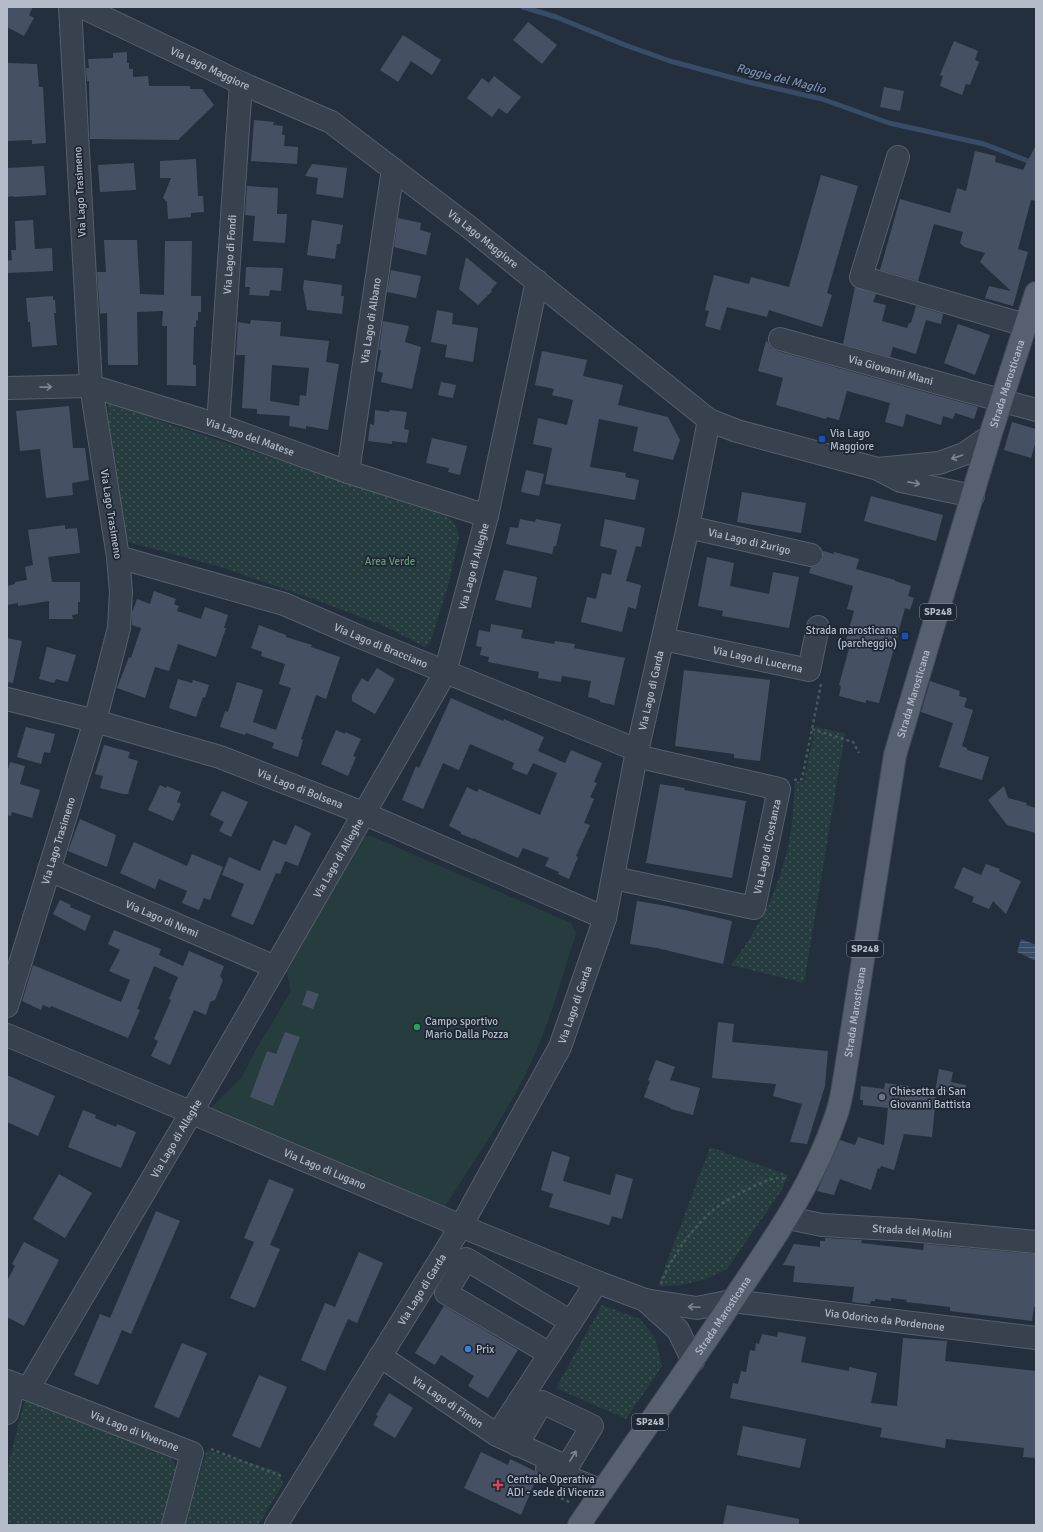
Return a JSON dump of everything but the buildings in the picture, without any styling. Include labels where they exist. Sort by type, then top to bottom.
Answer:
[{"type":"main road","name":"Strada Marosticana","points":[[579,1525],[596,1488],[693,1361],[788,1218],[804,1188],[837,1114],[859,990],[895,755],[990,436],[1036,293]]},
{"type":"street","name":"Via Lago Trasimeno","points":[[7,1006],[95,720],[119,628],[121,592],[118,557],[91,386],[70,7]]},
{"type":"street","name":"Via Lago Maggiore","points":[[82,7],[242,83],[331,122],[469,227],[709,420],[737,431],[878,469],[901,481],[973,496]]},
{"type":"street","name":"Via Lago di Fondi","points":[[218,425],[242,83]]},
{"type":"street","name":"Strada Marosticana","points":[[898,158],[861,277],[1025,325]]},
{"type":"street","name":"Via Lago di Albano","points":[[348,472],[393,169]]},
{"type":"street","name":"Via Lago di Alleghe","points":[[7,1413],[16,1385],[191,1113],[445,673],[487,516],[537,281]]},
{"type":"street","name":"Via Giovanni Miani","points":[[780,339],[1036,410]]},
{"type":"street","name":"Via Lago del Matese","points":[[7,388],[91,386],[218,425],[348,472],[487,516]]},
{"type":"street","name":"Via Lago di Garda","points":[[276,1525],[461,1226],[560,1047],[605,918],[614,878],[637,753],[688,527],[709,420]]},
{"type":"street","name":"Via Lago Maggiore","points":[[878,469],[939,463],[964,454],[990,436]]},
{"type":"street","name":"Via Lago di Zurigo","points":[[688,527],[811,555]]},
{"type":"street","name":"Via Lago di Bracciano","points":[[118,557],[284,604],[637,753]]},
{"type":"street","name":"Via Lago di Lucerna","points":[[663,639],[809,670],[818,627]]},
{"type":"street","name":"Via Lago di Bolsena","points":[[7,699],[95,720],[220,757],[364,813],[605,918]]},
{"type":"street","name":"Via Lago di Costanza","points":[[614,878],[754,908],[779,789],[637,753]]},
{"type":"street","name":"Via Lago di Nemi","points":[[49,870],[275,967]]},
{"type":"street","name":"Via Lago di Lugano","points":[[7,1035],[597,1282],[650,1301],[697,1308],[732,1301]]},
{"type":"street","name":"Strada dei Molini","points":[[788,1218],[822,1225],[909,1230],[1036,1242]]},
{"type":"street","points":[[550,1354],[446,1293],[466,1259],[571,1322]]},
{"type":"street","points":[[596,1488],[487,1438],[550,1354],[597,1282]]},
{"type":"street","name":"Via Lago di Lugano","points":[[650,1301],[678,1330],[693,1361]]},
{"type":"street","name":"Via Odorico da Pordenone","points":[[732,1301],[1036,1338]]},
{"type":"street","name":"Via Lago di Fimon","points":[[380,1356],[487,1438],[517,1445]]},
{"type":"street","name":"Via Lago di Viverone","points":[[16,1385],[192,1453],[173,1525]]},
{"type":"path","points":[[789,780],[802,779],[822,680],[809,670]]},
{"type":"path","points":[[812,729],[853,742],[859,753]]},
{"type":"path","points":[[650,1301],[684,1242],[722,1203],[770,1179],[781,1177],[804,1188]]},
{"type":"path","points":[[192,1453],[201,1445],[301,1484]]},
{"type":"path","points":[[540,1488],[575,1505],[596,1488]]},
{"type":"green space","name":"Area Verde","points":[[108,401],[175,426],[426,508],[440,513],[452,520],[457,528],[459,537],[449,582],[430,643],[425,647],[382,625],[313,599],[224,568],[129,542],[120,538],[111,501]]},
{"type":"green space","points":[[815,727],[845,733],[804,983],[731,965],[752,934],[770,902],[777,885],[783,867],[791,831],[795,782],[804,781]]},
{"type":"green space","points":[[369,835],[571,923],[576,933],[550,1016],[521,1084],[444,1208],[208,1111],[241,1078],[291,991],[285,965],[360,838]]},
{"type":"green space","points":[[710,1147],[788,1175],[781,1191],[727,1269],[706,1279],[681,1285],[658,1286]]},
{"type":"green space","points":[[602,1305],[640,1319],[655,1337],[662,1366],[626,1419],[556,1388]]},
{"type":"green space","points":[[32,1398],[172,1459],[179,1473],[166,1525],[26,1525],[7,1522],[7,1470],[24,1403]]},
{"type":"green space","points":[[207,1450],[279,1472],[283,1484],[258,1525],[184,1525]]},
{"type":"water","points":[[1021,939],[1036,945],[1036,961],[1017,952]]},
{"type":"waterway","name":"Roggia del Maglio","points":[[523,7],[556,17],[625,45],[670,61],[748,82],[822,99],[889,123],[984,144],[1036,164]]},
{"type":"place","name":"Via Lago Maggiore","points":[[822,439]]},
{"type":"place","name":"Strada marosticana (parcheggio)","points":[[905,636]]},
{"type":"place","name":"Campo sportivo Mario Dalla Pozza","points":[[417,1027]]},
{"type":"place","name":"Chiesetta di San Giovanni Battista","points":[[882,1097]]},
{"type":"place","name":"Prix","points":[[468,1349]]},
{"type":"place","name":"Centrale Operativa ADI - sede di Vicenza","points":[[498,1485]]}]
